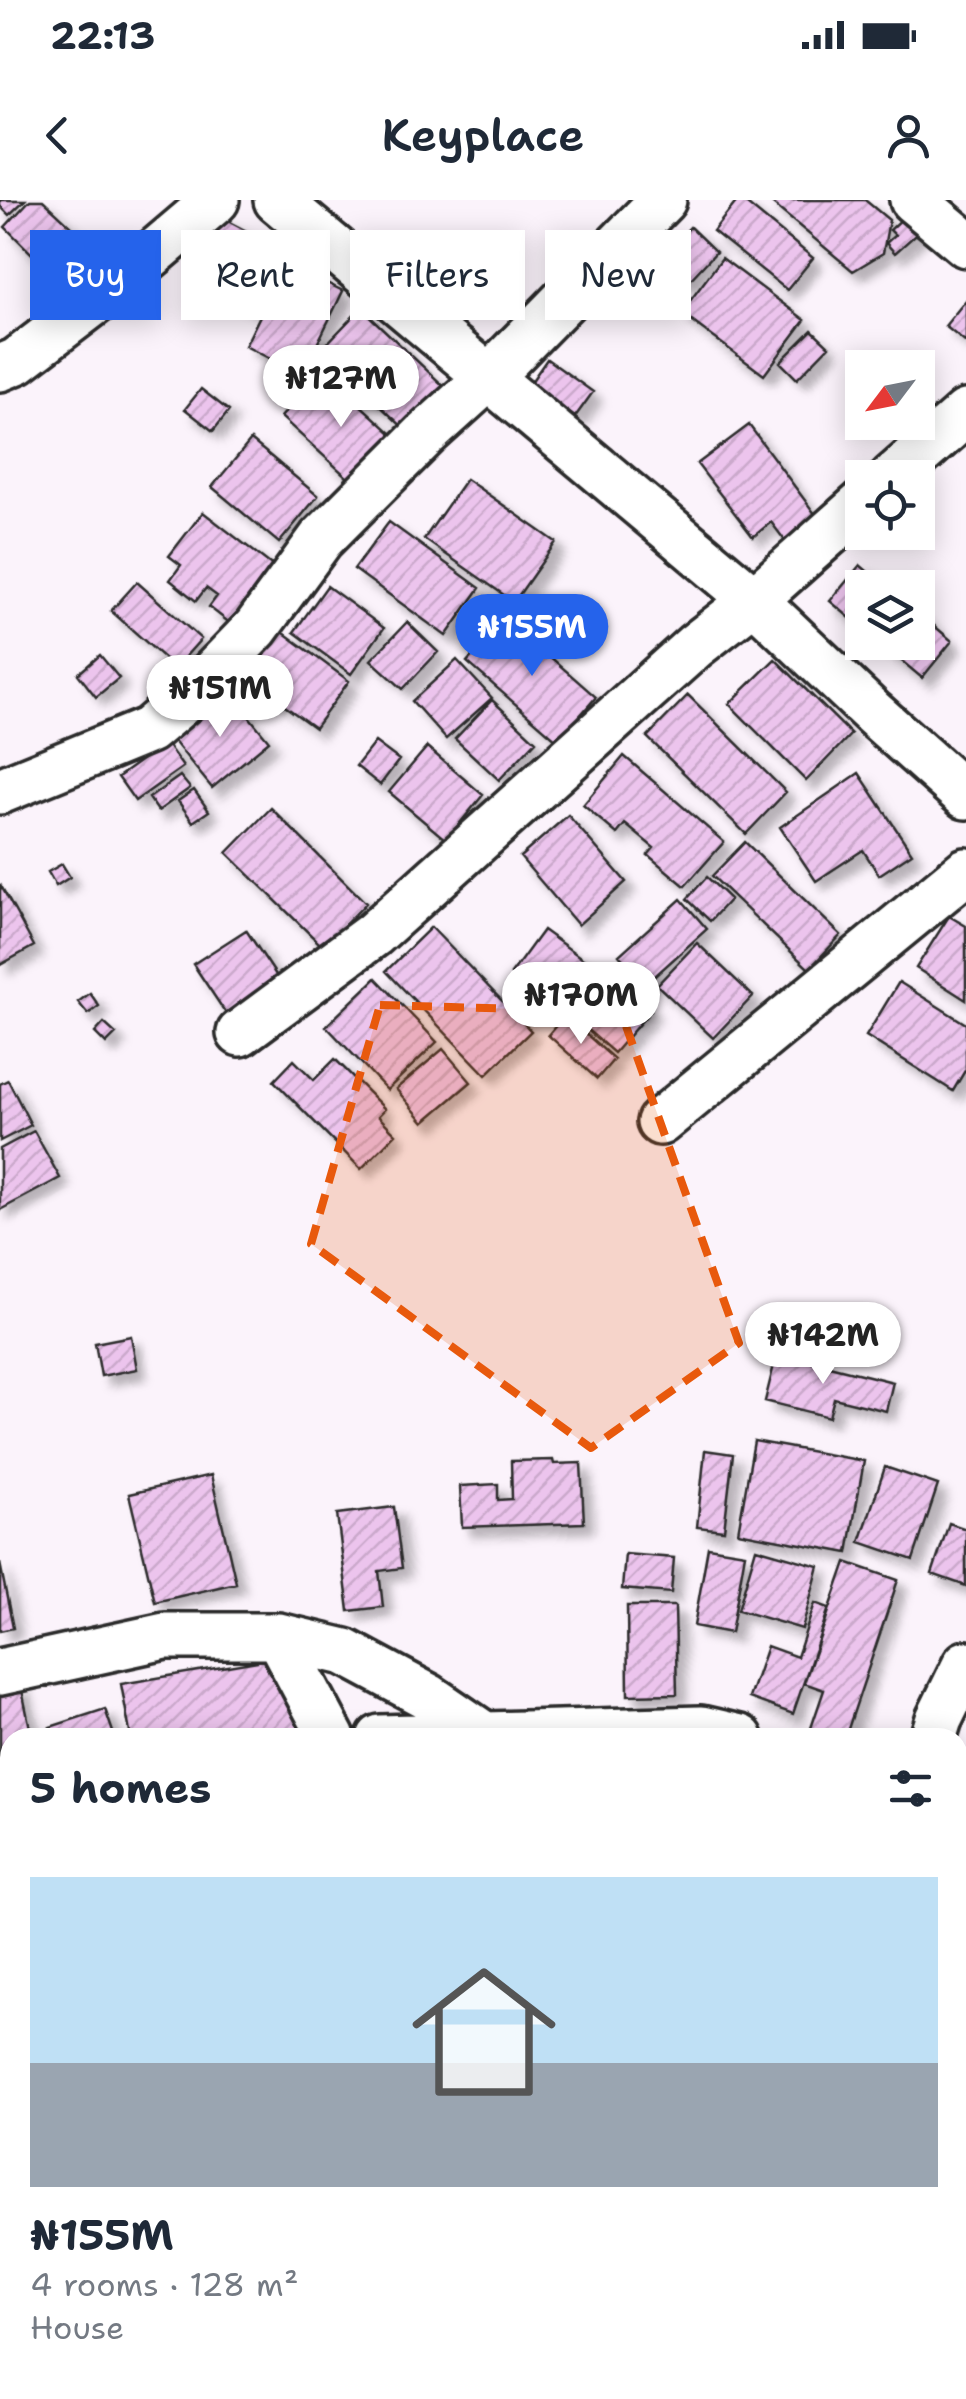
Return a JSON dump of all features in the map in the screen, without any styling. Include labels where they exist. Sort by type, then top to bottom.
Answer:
[{"type":"street","points":[[0,368],[16,361],[110,290],[216,200]]},
{"type":"street","points":[[277,200],[754,600],[966,796]]},
{"type":"street","points":[[0,791],[149,730],[184,700],[256,628],[321,539],[488,378],[662,200]]},
{"type":"street","points":[[913,200],[966,244]]},
{"type":"street","points":[[912,460],[966,412]]},
{"type":"street","points":[[240,1033],[374,934],[694,646],[754,600],[845,519]]},
{"type":"street","points":[[660,1122],[966,871]]},
{"type":"street","points":[[0,1672],[165,1636],[278,1636],[345,1652],[429,1697],[474,1728]]},
{"type":"street","points":[[278,1636],[327,1728]]},
{"type":"street","points":[[936,1728],[966,1664]]},
{"type":"highlighted area","points":[[380,1005],[621,1012],[739,1343],[591,1448],[311,1244]]},
{"type":"building","points":[[0,200],[25,200],[9,215],[0,206]]},
{"type":"building","points":[[30,200],[43,200],[73,228],[30,230],[30,252],[5,227]]},
{"type":"building","points":[[738,200],[813,258],[787,290],[713,231]]},
{"type":"building","points":[[768,200],[865,200],[889,220],[883,253],[853,271]]},
{"type":"building","points":[[908,213],[922,229],[895,253],[886,243],[895,235],[890,230]]},
{"type":"building","points":[[218,216],[245,230],[211,230]]},
{"type":"building","points":[[690,227],[716,252],[691,279],[691,230],[687,230]]},
{"type":"building","points":[[722,258],[805,320],[764,375],[690,320],[691,300]]},
{"type":"building","points":[[330,285],[343,291],[330,318]]},
{"type":"building","points":[[966,300],[966,343],[945,326]]},
{"type":"building","points":[[258,320],[329,320],[302,375],[245,346]]},
{"type":"building","points":[[350,320],[374,320],[450,392],[410,434],[321,350]]},
{"type":"building","points":[[812,330],[829,346],[797,379],[780,362]]},
{"type":"building","points":[[547,359],[593,392],[575,417],[529,385]]},
{"type":"building","points":[[323,371],[401,442],[359,488],[281,417]]},
{"type":"building","points":[[201,389],[229,411],[213,431],[185,409]]},
{"type":"building","points":[[749,425],[821,522],[789,546],[771,522],[753,537],[697,464]]},
{"type":"building","points":[[251,440],[318,496],[279,543],[212,487]]},
{"type":"building","points":[[466,479],[556,542],[514,602],[424,539]]},
{"type":"building","points":[[203,512],[274,567],[231,624],[209,607],[217,596],[206,588],[196,601],[170,580],[181,565],[169,556]]},
{"type":"building","points":[[389,522],[480,588],[446,636],[354,569]]},
{"type":"building","points":[[137,582],[201,639],[175,668],[111,611]]},
{"type":"building","points":[[845,583],[845,614],[830,601]]},
{"type":"building","points":[[327,586],[384,628],[351,674],[294,632]]},
{"type":"building","points":[[506,618],[596,697],[558,741],[467,662]]},
{"type":"building","points":[[407,622],[438,652],[403,689],[371,660]]},
{"type":"building","points":[[935,626],[952,641],[922,678],[900,660],[935,660]]},
{"type":"building","points":[[280,630],[349,681],[315,728],[245,677]]},
{"type":"building","points":[[100,655],[119,678],[96,697],[78,674]]},
{"type":"building","points":[[775,659],[851,734],[806,781],[729,704]]},
{"type":"building","points":[[457,660],[492,698],[446,739],[412,701]]},
{"type":"building","points":[[229,692],[269,741],[212,788],[172,739]]},
{"type":"building","points":[[688,695],[786,792],[746,834],[647,737]]},
{"type":"building","points":[[492,700],[536,741],[499,780],[455,739]]},
{"type":"building","points":[[375,742],[399,760],[380,785],[356,766]]},
{"type":"building","points":[[166,743],[183,767],[135,801],[118,777]]},
{"type":"building","points":[[427,747],[483,795],[446,840],[389,792]]},
{"type":"building","points":[[624,756],[724,842],[685,886],[648,855],[654,848],[625,824],[617,834],[583,805]]},
{"type":"building","points":[[859,773],[912,853],[879,875],[863,850],[816,881],[780,827]]},
{"type":"building","points":[[180,776],[190,788],[158,811],[149,798]]},
{"type":"building","points":[[194,790],[209,811],[193,822],[178,801]]},
{"type":"building","points":[[271,808],[366,903],[323,947],[227,853]]},
{"type":"building","points":[[568,815],[626,882],[578,925],[520,857]]},
{"type":"building","points":[[745,842],[841,935],[809,969],[712,876]]},
{"type":"building","points":[[62,864],[70,877],[56,886],[48,872]]},
{"type":"building","points":[[707,877],[730,899],[710,921],[687,899]]},
{"type":"building","points":[[0,884],[34,946],[0,965]]},
{"type":"building","points":[[681,899],[707,929],[645,985],[619,955]]},
{"type":"building","points":[[949,916],[966,926],[966,1000],[916,968]]},
{"type":"building","points":[[431,927],[531,1031],[486,1075],[386,971]]},
{"type":"building","points":[[246,930],[286,990],[233,1024],[193,964]]},
{"type":"building","points":[[543,930],[583,959],[551,1003],[511,974]]},
{"type":"building","points":[[697,943],[753,996],[713,1038],[657,985]]},
{"type":"building","points":[[607,971],[651,1010],[614,1053],[569,1014]]},
{"type":"building","points":[[376,978],[437,1042],[387,1090],[326,1026]]},
{"type":"building","points":[[899,982],[966,1024],[966,1069],[953,1091],[866,1036]]},
{"type":"building","points":[[90,993],[99,1006],[88,1014],[78,1002]]},
{"type":"building","points":[[565,1015],[614,1059],[597,1079],[548,1035]]},
{"type":"building","points":[[104,1023],[116,1034],[106,1044],[95,1033]]},
{"type":"building","points":[[443,1049],[471,1082],[424,1122],[396,1089]]},
{"type":"building","points":[[335,1059],[385,1109],[378,1116],[396,1134],[361,1169],[274,1081],[294,1060],[314,1080]]},
{"type":"building","points":[[8,1080],[31,1125],[0,1141],[0,1084]]},
{"type":"building","points":[[34,1131],[60,1178],[0,1210],[0,1149]]},
{"type":"building","points":[[131,1336],[137,1369],[101,1376],[95,1343]]},
{"type":"building","points":[[777,1353],[893,1382],[886,1411],[834,1398],[829,1417],[765,1401]]},
{"type":"building","points":[[754,1441],[864,1461],[848,1553],[738,1532]]},
{"type":"building","points":[[705,1450],[733,1454],[724,1530],[697,1527]]},
{"type":"building","points":[[553,1460],[554,1464],[581,1463],[584,1523],[462,1527],[460,1486],[498,1484],[498,1500],[512,1499],[511,1461]]},
{"type":"building","points":[[885,1467],[938,1485],[913,1560],[860,1542]]},
{"type":"building","points":[[211,1475],[236,1583],[155,1602],[129,1494]]},
{"type":"building","points":[[394,1507],[402,1568],[379,1571],[383,1607],[349,1611],[337,1514]]},
{"type":"building","points":[[949,1523],[966,1529],[966,1586],[932,1574]]},
{"type":"building","points":[[708,1547],[745,1553],[731,1633],[694,1626]]},
{"type":"building","points":[[756,1548],[819,1566],[802,1629],[738,1610]]},
{"type":"building","points":[[625,1554],[674,1558],[671,1593],[622,1589]]},
{"type":"building","points":[[846,1562],[898,1580],[848,1728],[811,1728],[824,1690],[804,1683]]},
{"type":"building","points":[[0,1563],[13,1628],[0,1631]]},
{"type":"building","points":[[815,1603],[829,1608],[793,1714],[749,1698],[767,1646],[797,1657]]},
{"type":"building","points":[[627,1606],[675,1606],[677,1694],[628,1695]]},
{"type":"building","points":[[287,1656],[300,1728],[129,1728],[121,1684]]},
{"type":"building","points":[[21,1685],[30,1728],[0,1728],[0,1689]]},
{"type":"building","points":[[105,1709],[112,1728],[50,1728]]}]
